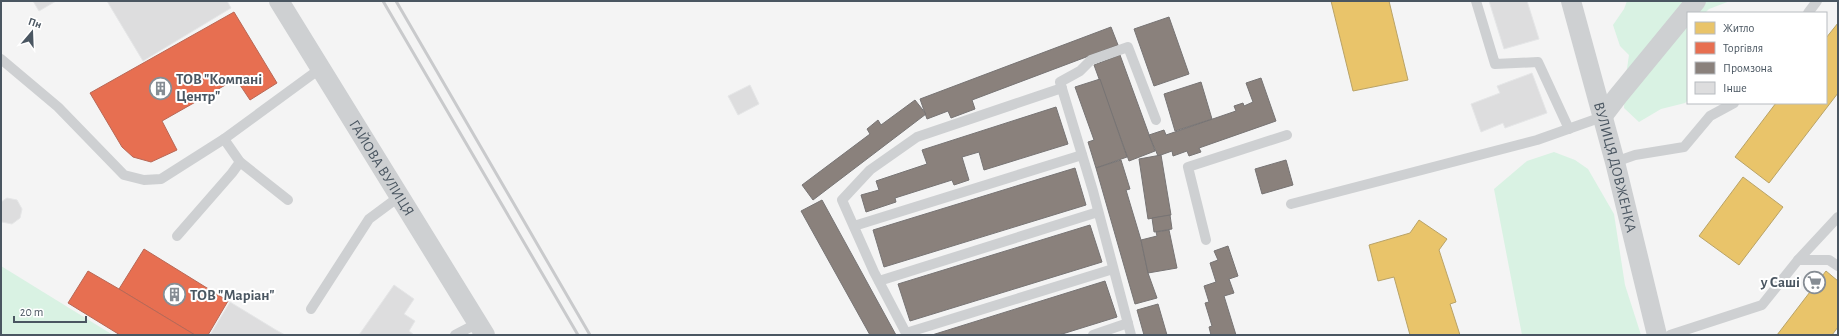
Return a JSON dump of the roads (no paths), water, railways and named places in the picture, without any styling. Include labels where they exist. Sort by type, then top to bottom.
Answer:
[{"type":"street","name":"ГАЙОВА ВУЛИЦЯ","points":[[279,1],[481,329]]},
{"type":"street","name":"ВУЛИЦЯ ДОВЖЕНКА","points":[[1571,1],[1615,162],[1657,335]]},
{"type":"street","points":[[1602,117],[1696,1]]},
{"type":"lane","points":[[1476,1],[1495,64],[1538,62],[1569,129]]},
{"type":"lane","points":[[1809,12],[1817,1]]},
{"type":"lane","points":[[1131,335],[1098,212],[1060,82],[1080,71],[1091,60],[1128,47],[1156,120]]},
{"type":"lane","points":[[1,59],[58,107],[124,175],[144,180],[161,178],[224,139],[321,68]]},
{"type":"lane","points":[[1062,88],[917,137],[870,170],[842,200],[879,281],[906,334],[1113,269]]},
{"type":"lane","points":[[1615,162],[1635,155],[1684,147],[1710,116],[1732,104]]},
{"type":"lane","points":[[1291,204],[1537,140],[1602,117]]},
{"type":"lane","points":[[1206,240],[1188,167],[1287,135]]},
{"type":"lane","points":[[224,139],[240,162],[288,200]]},
{"type":"lane","points":[[854,226],[1082,155]]},
{"type":"lane","points":[[177,236],[240,162]]},
{"type":"lane","points":[[312,309],[369,219],[400,196]]},
{"type":"lane","points":[[879,281],[1098,212]]},
{"type":"lane","points":[[1670,335],[1762,305],[1798,260],[1838,217]]},
{"type":"lane","points":[[1798,260],[1829,260],[1838,266]]},
{"type":"lane","points":[[1092,335],[1128,323]]},
{"type":"lane","points":[[455,335],[481,329]]},
{"type":"railway","points":[[383,1],[578,335]]},
{"type":"railway","points":[[396,1],[590,335]]},
{"type":"place","name":"ТОВ \"Компані Центр\"","points":[[160,88]]},
{"type":"place","name":"у Саші","points":[[1815,282]]},
{"type":"place","name":"ТОВ \"Маріан\"","points":[[174,295]]}]
